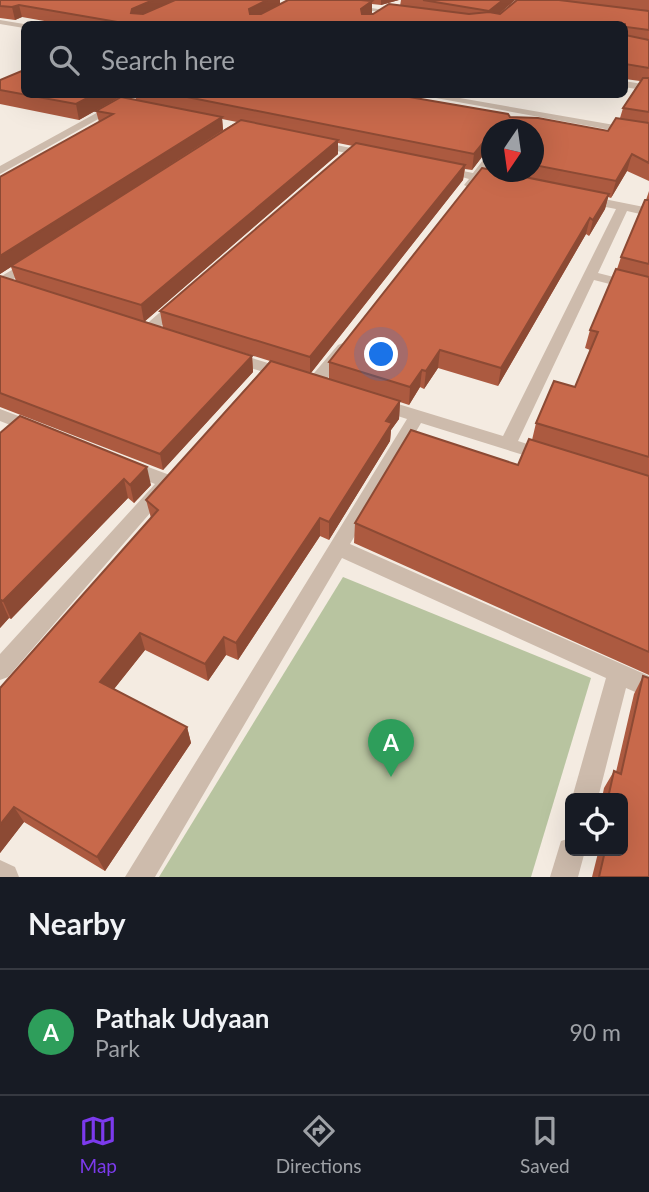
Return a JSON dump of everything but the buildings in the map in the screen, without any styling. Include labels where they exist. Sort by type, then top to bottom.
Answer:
[{"type":"street","points":[[290,6],[302,0],[413,15]]},
{"type":"street","points":[[376,18],[395,6]]},
{"type":"street","points":[[0,22],[21,26]]},
{"type":"street","points":[[628,84],[649,88]]},
{"type":"street","points":[[0,171],[132,98]]},
{"type":"street","points":[[436,98],[522,117],[649,134]]},
{"type":"street","points":[[122,104],[135,107]]},
{"type":"street","points":[[303,141],[348,156],[381,157]]},
{"type":"street","points":[[435,168],[516,185]]},
{"type":"street","points":[[459,198],[481,171]]},
{"type":"street","points":[[569,196],[649,212]]},
{"type":"street","points":[[508,444],[622,207]]},
{"type":"street","points":[[4,285],[46,253]]},
{"type":"street","points":[[589,275],[649,289]]},
{"type":"street","points":[[171,338],[140,328],[188,295]]},
{"type":"street","points":[[219,353],[322,385],[349,340]]},
{"type":"street","points":[[250,389],[268,369]]},
{"type":"street","points":[[366,400],[559,460]]},
{"type":"street","points":[[0,415],[55,437]]},
{"type":"street","points":[[139,877],[417,416]]},
{"type":"street","points":[[0,437],[18,422]]},
{"type":"street","points":[[0,670],[172,476],[105,457]]},
{"type":"street","points":[[337,547],[649,687]]},
{"type":"street","points":[[586,793],[618,674]]},
{"type":"street","points":[[564,877],[570,856]]},
{"type":"street","points":[[0,874],[5,877]]},
{"type":"green space","points":[[343,577],[591,678],[531,877],[159,877]]},
{"type":"place","name":"Pathak Udyaan","points":[[391,777]]}]
